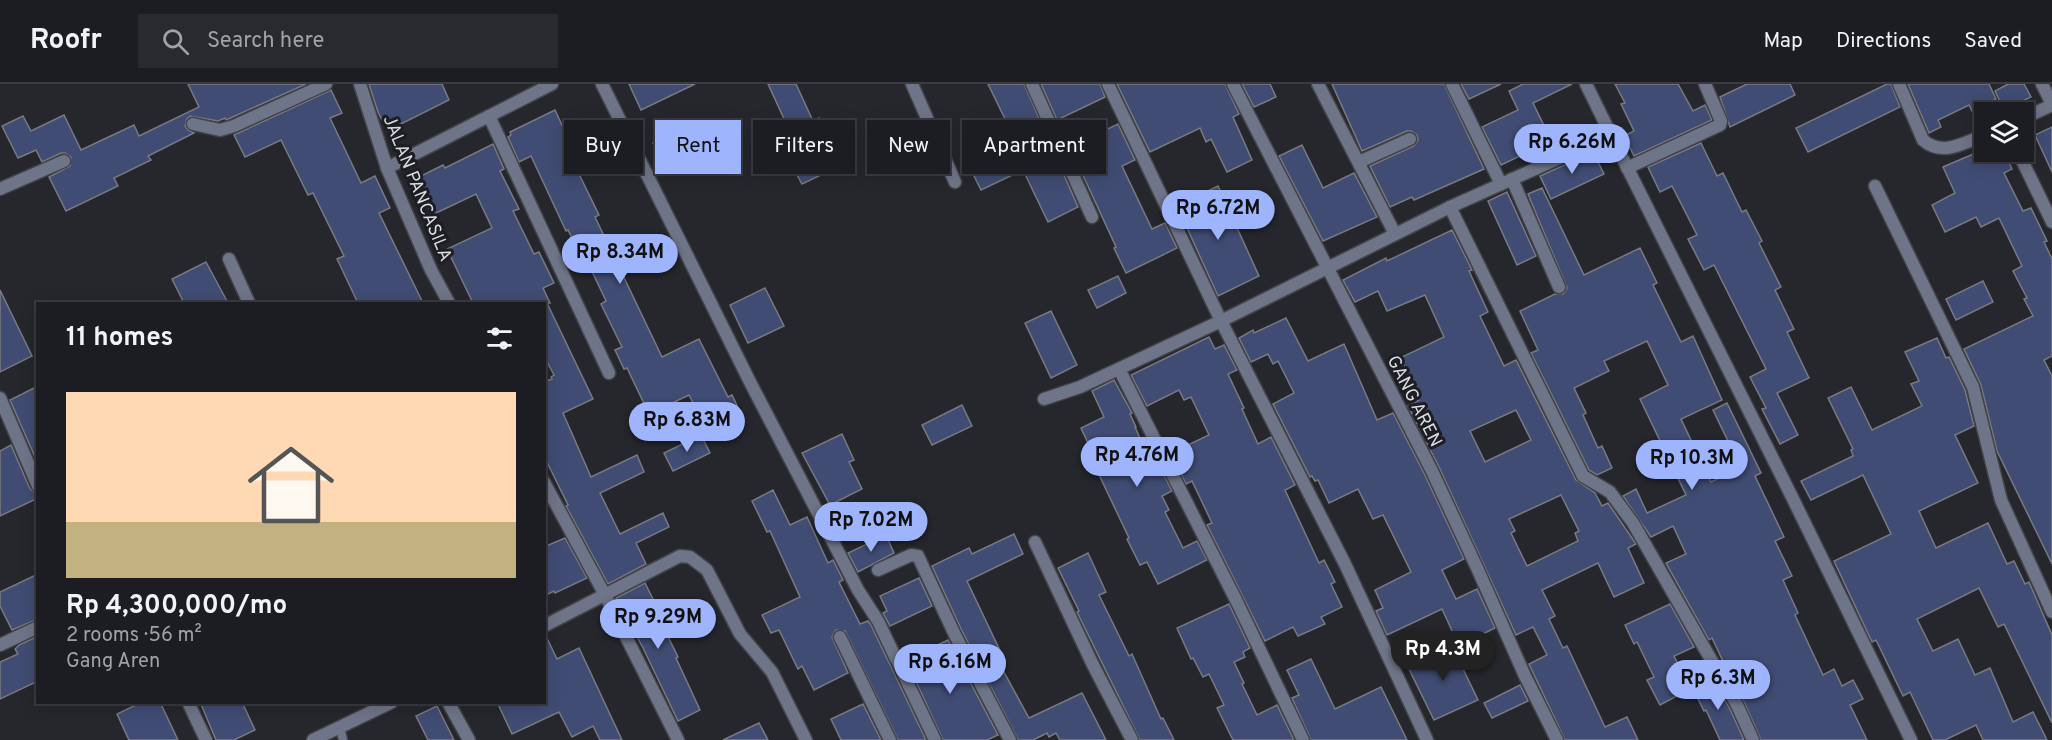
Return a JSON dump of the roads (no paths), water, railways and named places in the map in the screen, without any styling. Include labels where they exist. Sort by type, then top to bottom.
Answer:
[{"type":"street","points":[[193,124],[220,130],[227,128],[326,84]]},
{"type":"street","name":"JALAN PANCASILA","points":[[360,84],[387,168],[431,270],[448,302]]},
{"type":"street","points":[[387,168],[552,84]]},
{"type":"street","points":[[602,84],[750,382],[858,590],[878,621],[935,740]]},
{"type":"street","points":[[912,84],[955,182]]},
{"type":"street","points":[[1032,84],[1092,217]]},
{"type":"street","points":[[1108,84],[1221,321],[1345,564],[1427,740]]},
{"type":"street","name":"GANG AREN","points":[[1233,84],[1431,471],[1525,676],[1557,740]]},
{"type":"street","points":[[1318,84],[1395,234]]},
{"type":"street","points":[[1452,84],[1507,181],[1559,287]]},
{"type":"street","points":[[1586,84],[1911,740]]},
{"type":"street","points":[[1627,168],[1720,125],[1721,121],[1706,84]]},
{"type":"street","points":[[1899,84],[1923,140],[1929,146],[1943,149],[1959,146],[1974,139]]},
{"type":"street","points":[[2034,113],[2052,104],[2042,84]]},
{"type":"street","points":[[489,116],[609,373]]},
{"type":"street","points":[[1044,399],[1080,387],[1119,369],[1450,207],[1611,135]]},
{"type":"street","points":[[1359,162],[1410,139]]},
{"type":"street","points":[[0,189],[64,160]]},
{"type":"street","points":[[2023,162],[2052,222]]},
{"type":"street","points":[[1875,186],[1973,387],[2001,500],[2052,612]]},
{"type":"street","points":[[1450,207],[1583,476],[1610,492],[1633,523],[1737,705],[1753,740]]},
{"type":"street","points":[[229,260],[249,302]]},
{"type":"street","points":[[1119,369],[1237,602],[1303,740]]},
{"type":"street","points":[[0,398],[36,481]]},
{"type":"street","points":[[546,486],[605,595],[678,740]]},
{"type":"street","points":[[1035,542],[1093,665],[1132,740]]},
{"type":"street","points":[[878,570],[911,555],[918,556],[955,635],[1010,740]]},
{"type":"street","points":[[546,625],[680,556],[690,557],[707,570],[740,634],[772,672],[806,740]]},
{"type":"street","points":[[0,644],[36,628]]},
{"type":"street","points":[[840,637],[890,740]]},
{"type":"street","points":[[189,704],[206,740]]},
{"type":"street","points":[[313,740],[388,704]]},
{"type":"street","points":[[449,704],[469,740]]},
{"type":"lane","points":[[340,727],[343,740]]}]
